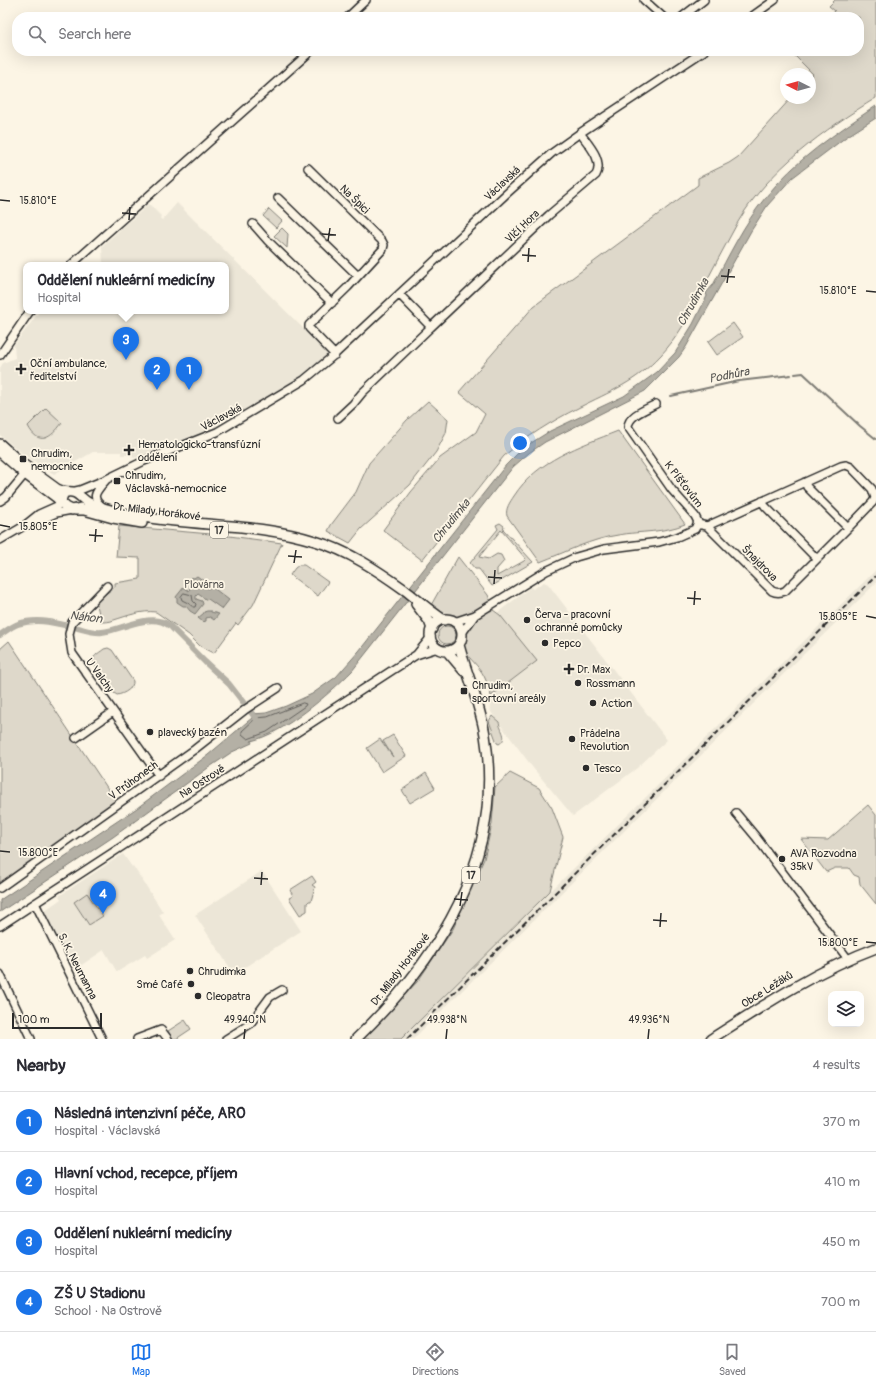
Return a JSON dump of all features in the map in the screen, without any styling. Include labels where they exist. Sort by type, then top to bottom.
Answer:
[{"type":"main road","points":[[0,444],[20,462],[57,489],[78,494],[83,500],[81,507],[73,510],[64,506],[0,452]]},
{"type":"main road","points":[[61,502],[63,495],[69,492]]},
{"type":"main road","name":"Dr. Milady Horákové","points":[[83,500],[107,509],[153,519],[245,528],[302,537],[332,547],[365,562],[398,586],[420,606]]},
{"type":"main road","name":"Dr. Milady Horákové","points":[[73,510],[84,510],[129,521],[248,533],[332,547]]},
{"type":"main road","name":"17","points":[[420,606],[444,620],[454,622]]},
{"type":"main road","name":"17","points":[[420,606],[429,621],[434,645],[442,650]]},
{"type":"main road","points":[[432,633],[435,624],[444,620]]},
{"type":"main road","points":[[454,622],[461,628],[462,633]]},
{"type":"main road","name":"17","points":[[459,645],[462,633]]},
{"type":"main road","points":[[442,650],[451,650],[459,645]]},
{"type":"main road","name":"Dr. Milady Horákové","points":[[356,1039],[401,991],[435,947],[457,908],[477,857],[487,811],[489,792],[488,764],[482,718],[468,678],[459,645]]},
{"type":"main road","name":"Dr. Milady Horákové","points":[[442,650],[457,662],[468,678]]},
{"type":"main road","name":"Obce Ležáků","points":[[711,1039],[781,994],[838,964],[876,948]]},
{"type":"street","points":[[353,12],[366,0]]},
{"type":"street","points":[[644,0],[657,12]]},
{"type":"street","points":[[688,12],[704,0]]},
{"type":"street","points":[[759,12],[773,2]]},
{"type":"street","points":[[74,262],[305,56]]},
{"type":"street","name":"Václavská","points":[[69,492],[80,490],[144,461],[210,436],[230,426],[304,380],[335,355],[534,168],[552,153],[690,56]]},
{"type":"street","name":"Vlčí Hora","points":[[338,418],[362,393],[549,215],[596,175],[598,160],[580,133]]},
{"type":"street","name":"Na Špici","points":[[308,168],[382,241],[384,246],[358,276]]},
{"type":"street","points":[[278,198],[358,276],[308,326],[335,355]]},
{"type":"street","points":[[253,224],[268,241],[332,303]]},
{"type":"street","points":[[399,294],[431,327]]},
{"type":"street","points":[[0,355],[28,314]]},
{"type":"street","name":"K Píšťovům","points":[[475,615],[536,577],[581,555],[604,549],[649,544],[667,540],[693,531],[696,528],[698,524],[695,516],[672,490],[628,427],[630,419],[656,404]]},
{"type":"street","name":"Šnajdrova","points":[[846,465],[851,467],[872,489],[875,498],[848,528],[784,591],[780,593],[774,592],[707,526],[762,501],[846,465]]},
{"type":"street","points":[[0,501],[6,497],[25,474]]},
{"type":"street","points":[[107,479],[97,490],[95,496],[97,502],[107,509]]},
{"type":"street","name":"Václavská","points":[[83,500],[90,490],[107,479]]},
{"type":"street","points":[[804,482],[848,528]]},
{"type":"street","points":[[762,501],[765,506],[817,559]]},
{"type":"street","points":[[22,528],[34,518],[57,506],[61,502]]},
{"type":"street","points":[[0,540],[22,528],[56,513],[73,510]]},
{"type":"street","points":[[698,524],[707,526]]},
{"type":"street","name":"U Valchy","points":[[107,586],[72,622],[69,634],[73,655],[159,776]]},
{"type":"street","points":[[454,622],[475,615]]},
{"type":"street","points":[[462,633],[475,615]]},
{"type":"street","name":"Na Ostrově","points":[[0,926],[416,655],[432,633]]},
{"type":"street","name":"Na Ostrově","points":[[416,655],[442,650]]},
{"type":"street","name":"V Průhonech","points":[[0,888],[159,776],[248,708],[278,688]]},
{"type":"street","points":[[76,738],[113,712]]},
{"type":"street","points":[[736,813],[761,843],[848,960]]},
{"type":"street","name":"S. K. Neumanna","points":[[34,903],[102,1039]]},
{"type":"street","points":[[0,974],[31,1039]]},
{"type":"street","points":[[226,1039],[250,1024],[272,996],[282,990]]},
{"type":"street","points":[[137,1039],[161,1030],[168,1039]]},
{"type":"shaded area","points":[[177,203],[329,354],[301,376],[207,432],[134,458],[131,455],[121,455],[121,452],[93,452],[54,474],[23,454],[0,435],[0,368],[3,363],[15,358],[14,345],[38,314],[229,314],[229,262],[103,262],[102,246],[149,204],[161,216],[160,218],[162,220]]},
{"type":"shaded area","points":[[876,570],[876,583],[413,1039],[401,1039]]},
{"type":"shaded area","points":[[544,582],[548,584],[667,740],[637,768],[573,816],[533,768],[491,712],[489,697],[507,683],[497,613],[531,587],[533,589]]},
{"type":"shaded area","points":[[123,854],[132,867],[133,866],[163,912],[159,915],[175,940],[147,958],[145,955],[117,972],[104,950],[74,970],[44,911],[61,899],[59,896]]},
{"type":"shaded area","points":[[262,871],[301,931],[234,974],[195,915]]},
{"type":"green space","points":[[835,0],[876,0],[876,98],[818,137],[781,168],[765,185],[750,203],[738,222],[678,334],[661,355],[642,373],[632,380],[549,424],[521,442],[504,456],[422,560],[383,530],[411,492],[440,458],[476,432],[485,414],[459,392],[534,306],[698,185],[698,178],[738,157],[786,104],[816,104],[816,68],[807,68],[795,56],[864,56],[864,12],[834,12],[835,11],[829,6]]},
{"type":"green space","points":[[269,209],[282,221],[276,228],[263,216]]},
{"type":"green space","points":[[282,228],[288,234],[287,248],[274,236]]},
{"type":"green space","points":[[733,323],[743,337],[717,355],[708,342]]},
{"type":"green space","points":[[428,401],[448,419],[446,433],[436,452],[410,485],[361,529],[350,543],[328,531],[356,492],[369,463],[407,420]]},
{"type":"green space","points":[[46,408],[62,423],[54,433],[45,438],[41,438],[32,433],[28,426]]},
{"type":"green space","points":[[618,431],[685,524],[669,529],[608,537],[588,543],[540,562],[507,516],[507,508],[511,501],[524,483],[547,464],[589,442]]},
{"type":"green space","points":[[500,523],[504,526],[503,529],[533,562],[492,586],[479,569],[475,569],[470,563],[498,529],[496,525]],"holes":[[[501,530],[526,559],[497,576],[497,569],[504,561],[501,555],[497,554],[489,559],[479,557]]]},
{"type":"green space","name":"Plovárna","points":[[119,526],[222,535],[282,543],[253,605],[238,625],[236,623],[214,653],[200,646],[189,635],[156,612],[129,615],[111,621],[101,622],[96,601],[115,587],[115,583],[140,579],[140,558],[116,557]]},
{"type":"green space","points":[[458,557],[488,595],[490,600],[464,616],[454,618],[430,607]]},
{"type":"green space","points":[[299,565],[304,565],[328,582],[318,596],[290,575]]},
{"type":"green space","points":[[493,610],[500,615],[537,661],[491,696],[484,676],[465,652],[463,640],[466,632],[479,617],[484,613]]},
{"type":"green space","points":[[443,626],[451,626],[456,631],[454,642],[451,644],[443,644],[438,639],[438,631]]},
{"type":"green space","points":[[9,641],[116,801],[0,883],[0,649]]},
{"type":"green space","points":[[108,648],[112,650],[133,681],[132,686],[123,693],[117,695],[114,693],[94,664],[94,657],[104,649]]},
{"type":"green space","points":[[492,716],[499,722],[504,737],[502,742],[499,744],[497,743],[489,721]]},
{"type":"green space","points":[[393,735],[406,756],[382,772],[367,748],[380,739],[393,757],[383,741]]},
{"type":"green space","points":[[426,773],[435,788],[410,803],[402,790]]},
{"type":"green space","points":[[510,773],[539,788],[552,808],[563,837],[550,891],[401,1039],[363,1039],[418,981],[453,929],[484,859],[492,824],[495,787]]},
{"type":"green space","points":[[868,805],[876,815],[876,904],[860,884],[859,877],[854,875],[849,868],[835,868],[826,872],[801,839],[828,840]]},
{"type":"green space","points":[[312,876],[316,882],[312,885],[315,887],[311,901],[307,903],[307,911],[300,915],[289,898],[293,896],[290,890]]},
{"type":"green space","points":[[87,893],[103,916],[89,925],[74,902]]},
{"type":"green space","points":[[185,1020],[191,1029],[176,1039],[173,1039],[168,1031]]},
{"type":"water","points":[[876,106],[876,118],[846,137],[792,178],[767,206],[751,231],[679,357],[645,391],[545,442],[513,467],[352,671],[342,681],[292,722],[264,737],[251,741],[252,743],[232,752],[113,837],[0,912],[0,900],[137,808],[208,755],[252,718],[252,714],[266,713],[286,706],[312,694],[336,677],[359,651],[506,465],[523,448],[550,431],[624,396],[657,372],[675,353],[693,324],[707,296],[706,293],[713,285],[744,229],[765,198],[789,171],[803,159],[831,137]]},
{"type":"water","points":[[197,576],[208,584],[208,589],[211,586],[229,600],[222,609],[198,594],[196,599],[202,601],[203,604],[195,614],[186,606],[183,606],[177,602],[176,597],[184,587],[189,591],[191,585],[187,582],[191,577],[194,578]]},
{"type":"water","points":[[207,611],[219,614],[214,620],[210,617],[206,618],[206,621],[203,622],[198,618]]},
{"type":"waterway","name":"Podhůra","points":[[795,374],[803,373],[876,439]]},
{"type":"waterway","name":"Podhůra","points":[[671,396],[739,381],[791,375]]},
{"type":"waterway","name":"Náhon","points":[[0,635],[16,625],[33,621],[48,622],[99,632],[110,631],[136,623],[154,620],[170,626]]},
{"type":"waterway","name":"Náhon","points":[[172,628],[191,647]]},
{"type":"waterway","name":"Náhon","points":[[192,649],[229,684],[257,720]]},
{"type":"railway","points":[[407,1039],[876,576]]},
{"type":"place","name":"Oddělení nukleární medicíny","points":[[126,360]]},
{"type":"place","name":"Oční ambulance, ředitelství","points":[[21,369]]},
{"type":"place","name":"Hlavní vchod, recepce, příjem","points":[[157,390]]},
{"type":"place","name":"Následná intenzivní péče, ARO","points":[[189,390]]},
{"type":"place","name":"Hematologicko-transfúzní oddělení","points":[[129,450]]},
{"type":"place","name":"Chrudim, nemocnice","points":[[23,459]]},
{"type":"place","name":"Chrudim, Václavská-nemocnice","points":[[117,481]]},
{"type":"place","name":"Červa - pracovní ochranné pomůcky","points":[[527,620]]},
{"type":"place","name":"Pepco","points":[[545,643]]},
{"type":"place","name":"Dr. Max","points":[[569,669]]},
{"type":"place","name":"Rossmann","points":[[578,683]]},
{"type":"place","name":"Chrudim, sportovní areály","points":[[464,691]]},
{"type":"place","name":"Action","points":[[593,703]]},
{"type":"place","name":"plavecký bazén","points":[[150,732]]},
{"type":"place","name":"Prádelna Revolution","points":[[572,739]]},
{"type":"place","name":"Tesco","points":[[586,768]]},
{"type":"place","name":"AVA Rozvodna 35kV","points":[[782,859]]},
{"type":"place","name":"ZŠ U Stadionu","points":[[103,914]]},
{"type":"place","name":"Chrudimka","points":[[190,971]]},
{"type":"place","name":"Smé Café","points":[[191,984]]},
{"type":"place","name":"Cleopatra","points":[[198,996]]}]
